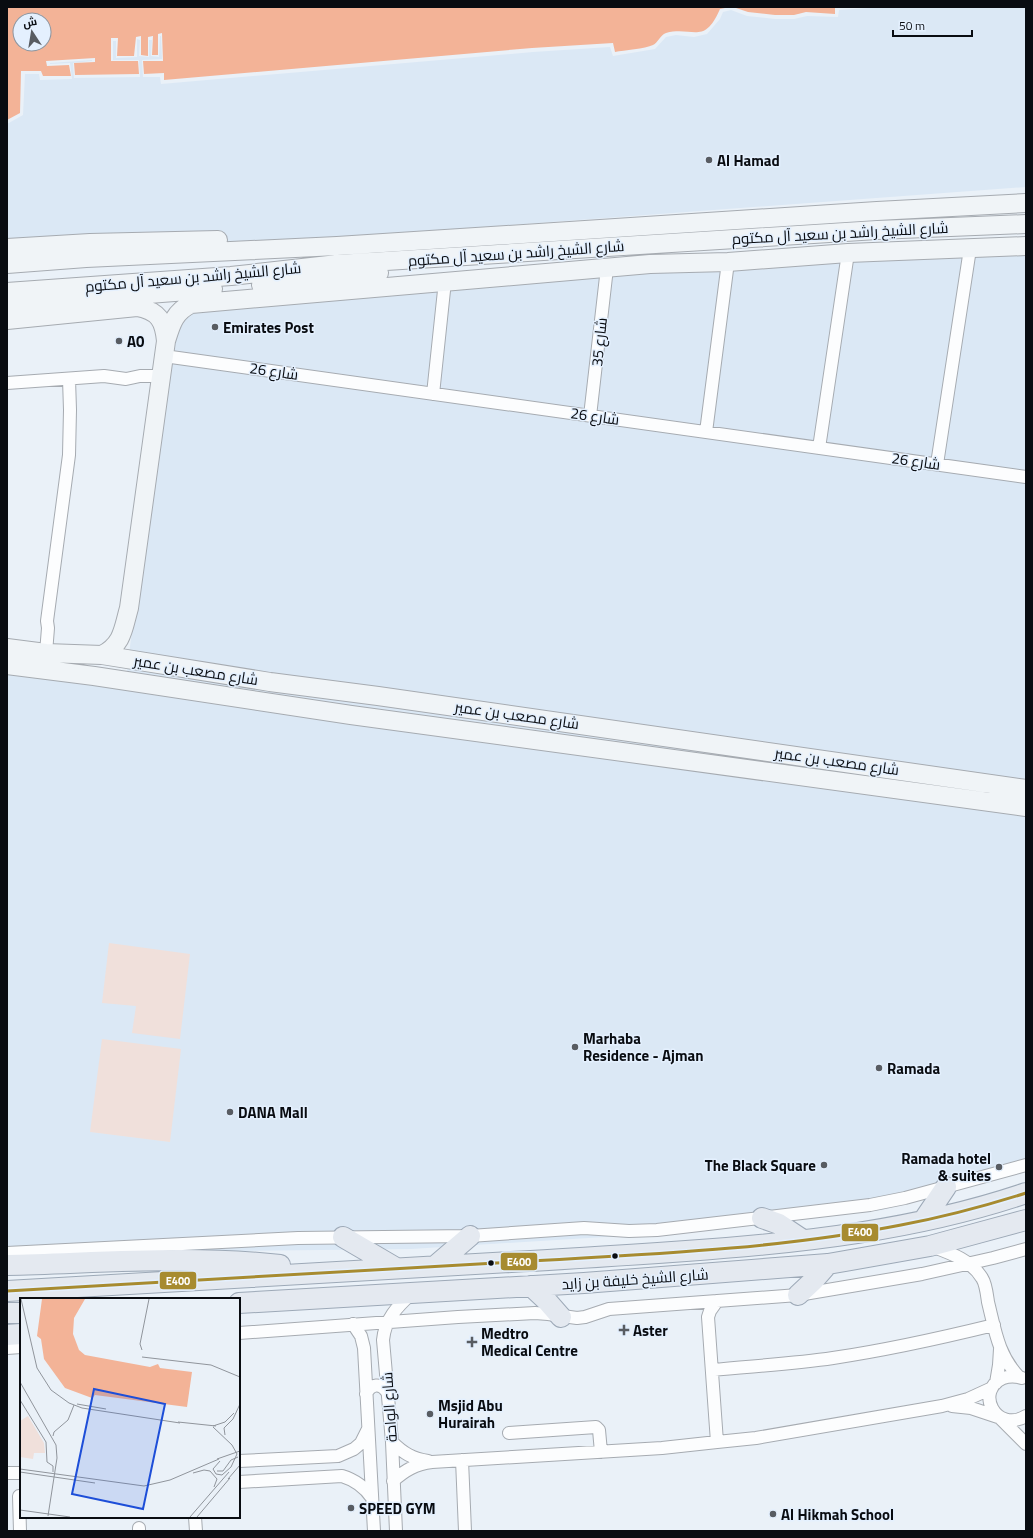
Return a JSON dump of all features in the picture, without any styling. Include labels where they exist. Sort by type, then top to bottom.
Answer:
[{"type":"main road","points":[[923,1221],[946,1187]]},
{"type":"main road","name":"شارع الشيخ خليفة بن زايد","points":[[7,1291],[735,1247],[803,1240],[923,1221],[976,1208],[1026,1193]]},
{"type":"main road","points":[[762,1218],[779,1224],[803,1240]]},
{"type":"main road","name":"شارع الشيخ خليفة بن زايد","points":[[240,1303],[412,1294],[828,1264],[930,1246],[1026,1220]]},
{"type":"main road","points":[[435,1266],[470,1236]]},
{"type":"main road","points":[[343,1237],[396,1268]]},
{"type":"main road","points":[[8,1261],[29,1252]]},
{"type":"main road","points":[[8,1261],[197,1260],[268,1263],[325,1272]]},
{"type":"main road","points":[[798,1295],[828,1264]]},
{"type":"main road","points":[[531,1286],[561,1317]]},
{"type":"main road","points":[[240,1316],[320,1299]]},
{"type":"main road","points":[[7,1313],[20,1313]]},
{"type":"main road","points":[[7,1335],[20,1334]]},
{"type":"street","name":"شارع الشيخ راشد بن سعيد آل مكتوم","points":[[7,264],[86,258],[336,246],[877,211],[1026,203]]},
{"type":"street","name":"شارع الشيخ راشد بن سعيد آل مكتوم","points":[[7,292],[231,276],[338,264],[999,224],[1026,224]]},
{"type":"street","points":[[937,464],[970,249],[999,224]]},
{"type":"street","points":[[7,248],[177,240],[290,240],[336,246]]},
{"type":"street","points":[[165,348],[174,318],[181,310],[191,304],[572,270],[676,263],[728,262],[848,253],[1026,246]]},
{"type":"street","points":[[553,250],[572,270]]},
{"type":"street","points":[[820,448],[848,253]]},
{"type":"street","points":[[7,305],[165,294],[395,272],[430,265],[441,258]]},
{"type":"street","points":[[706,432],[728,262]]},
{"type":"street","name":"شارع 35","points":[[590,416],[607,268]]},
{"type":"street","points":[[374,288],[395,272]]},
{"type":"street","points":[[433,394],[446,281]]},
{"type":"street","points":[[7,320],[137,307],[150,311],[159,318],[165,329],[165,348],[162,376],[129,608],[120,640],[111,650],[102,655]]},
{"type":"street","name":"شارع 26","points":[[165,348],[433,394],[1026,477]]},
{"type":"street","points":[[7,383],[104,376],[122,371],[134,373],[140,376],[162,376]]},
{"type":"street","points":[[42,652],[48,628],[47,621],[69,455],[69,379]]},
{"type":"street","points":[[129,608],[129,634],[133,647],[142,661]]},
{"type":"street","name":"شارع مصعب بن عمير","points":[[7,648],[42,652],[102,655],[270,682],[378,696],[1026,789]]},
{"type":"street","name":"شارع مصعب بن عمير","points":[[7,665],[101,677],[366,717],[1026,807]]},
{"type":"street","points":[[29,1252],[284,1239],[470,1236],[584,1228],[645,1231],[870,1206],[1026,1165]]},
{"type":"street","points":[[930,1246],[953,1254],[969,1264],[983,1279],[999,1346],[1007,1363],[1023,1378]]},
{"type":"street","points":[[240,1333],[353,1324],[542,1313],[561,1317],[577,1318],[610,1309],[798,1295],[888,1281],[969,1264],[1026,1249]]},
{"type":"street","points":[[983,1279],[988,1264],[993,1258]]},
{"type":"street","name":"شارع الواحة","points":[[396,1531],[392,1442],[384,1340],[387,1322],[391,1314],[412,1294]]},
{"type":"street","points":[[717,1301],[708,1317],[717,1442]]},
{"type":"street","name":"شارع الواحة","points":[[353,1324],[363,1342],[374,1531]]},
{"type":"street","points":[[712,1370],[792,1363],[847,1356],[914,1343],[994,1324]]},
{"type":"street","points":[[999,1346],[999,1365],[990,1400],[991,1406],[999,1417],[1026,1444]]},
{"type":"street","points":[[7,1348],[20,1347]]},
{"type":"street","points":[[394,1481],[407,1470],[415,1466],[432,1462],[662,1448],[756,1438],[942,1406],[968,1399],[1007,1377],[1023,1378]]},
{"type":"street","points":[[366,1394],[372,1386],[376,1385],[381,1386],[388,1392]]},
{"type":"street","points":[[942,1406],[971,1408],[1013,1421],[1023,1418]]},
{"type":"street","points":[[1023,1418],[1020,1427],[1026,1436]]},
{"type":"street","points":[[510,1433],[596,1427],[599,1430],[601,1452]]},
{"type":"street","points":[[240,1462],[338,1456],[354,1449],[366,1436],[368,1428]]},
{"type":"street","points":[[392,1442],[400,1450],[410,1456],[420,1460],[432,1462]]},
{"type":"street","points":[[318,1457],[322,1467],[319,1477]]},
{"type":"street","points":[[462,1460],[465,1531]]},
{"type":"street","points":[[7,1473],[20,1473]]},
{"type":"street","points":[[240,1482],[342,1476],[359,1484],[367,1490],[372,1498]]},
{"type":"street","points":[[16,1496],[20,1531]]},
{"type":"street","points":[[195,1518],[196,1531]]},
{"type":"shaded area","points":[[7,7],[730,7],[720,9],[709,27],[703,31],[675,31],[666,33],[662,35],[655,44],[615,52],[613,43],[532,48],[164,80],[164,73],[144,74],[143,61],[163,61],[162,33],[158,34],[158,55],[152,55],[153,36],[148,37],[148,56],[141,55],[141,36],[136,37],[134,56],[117,56],[118,38],[111,38],[111,61],[138,61],[139,74],[75,75],[74,63],[95,62],[95,58],[46,61],[47,66],[69,65],[71,76],[43,76],[41,71],[21,71],[20,113],[7,120]]},
{"type":"shaded area","points":[[733,7],[835,7],[835,14],[806,12],[794,15],[775,15],[748,12]]},
{"type":"shaded area","points":[[884,7],[1026,7],[1026,187],[7,262],[7,124],[23,115],[25,74],[39,74],[40,80],[72,79],[70,63],[50,63],[92,60],[73,63],[74,78],[140,77],[139,60],[113,60],[113,41],[116,41],[116,58],[137,57],[137,39],[140,40],[139,56],[149,57],[149,40],[152,40],[151,56],[159,57],[161,36],[162,59],[142,60],[143,77],[160,77],[161,84],[533,52],[610,47],[613,56],[655,49],[666,37],[676,35],[694,37],[707,34],[720,19],[723,12],[731,10],[747,16],[775,19],[794,19],[807,16],[838,17],[839,10]]},
{"type":"shaded area","points":[[1026,241],[1026,1170],[882,1210],[701,1231],[411,1249],[55,1253],[7,1256],[7,673],[125,688],[171,309],[531,265]]},
{"type":"shaded area","points":[[109,943],[190,954],[180,1039],[132,1033],[136,1006],[102,1003]]},
{"type":"shaded area","points":[[102,1039],[181,1049],[170,1142],[90,1132]]},
{"type":"transit line","name":"E400","points":[[7,1291],[699,1251],[801,1241],[851,1234],[964,1211],[1026,1193]]},
{"type":"place","name":"Al Hamad","points":[[709,160]]},
{"type":"place","name":"Emirates Post","points":[[215,327]]},
{"type":"place","name":"A0","points":[[119,341]]},
{"type":"place","name":"Marhaba Residence - Ajman","points":[[575,1047]]},
{"type":"place","name":"Ramada","points":[[879,1068]]},
{"type":"place","name":"DANA Mall","points":[[230,1112]]},
{"type":"place","name":"The Black Square","points":[[824,1165]]},
{"type":"place","name":"Ramada hotel & suites","points":[[999,1167]]},
{"type":"place","name":"Aster","points":[[624,1330]]},
{"type":"place","name":"Medtro Medical Centre","points":[[472,1342]]},
{"type":"place","name":"Msjid Abu Hurairah","points":[[430,1414]]},
{"type":"place","name":"SPEED GYM","points":[[351,1508]]},
{"type":"place","name":"Al Hikmah School","points":[[773,1514]]}]
